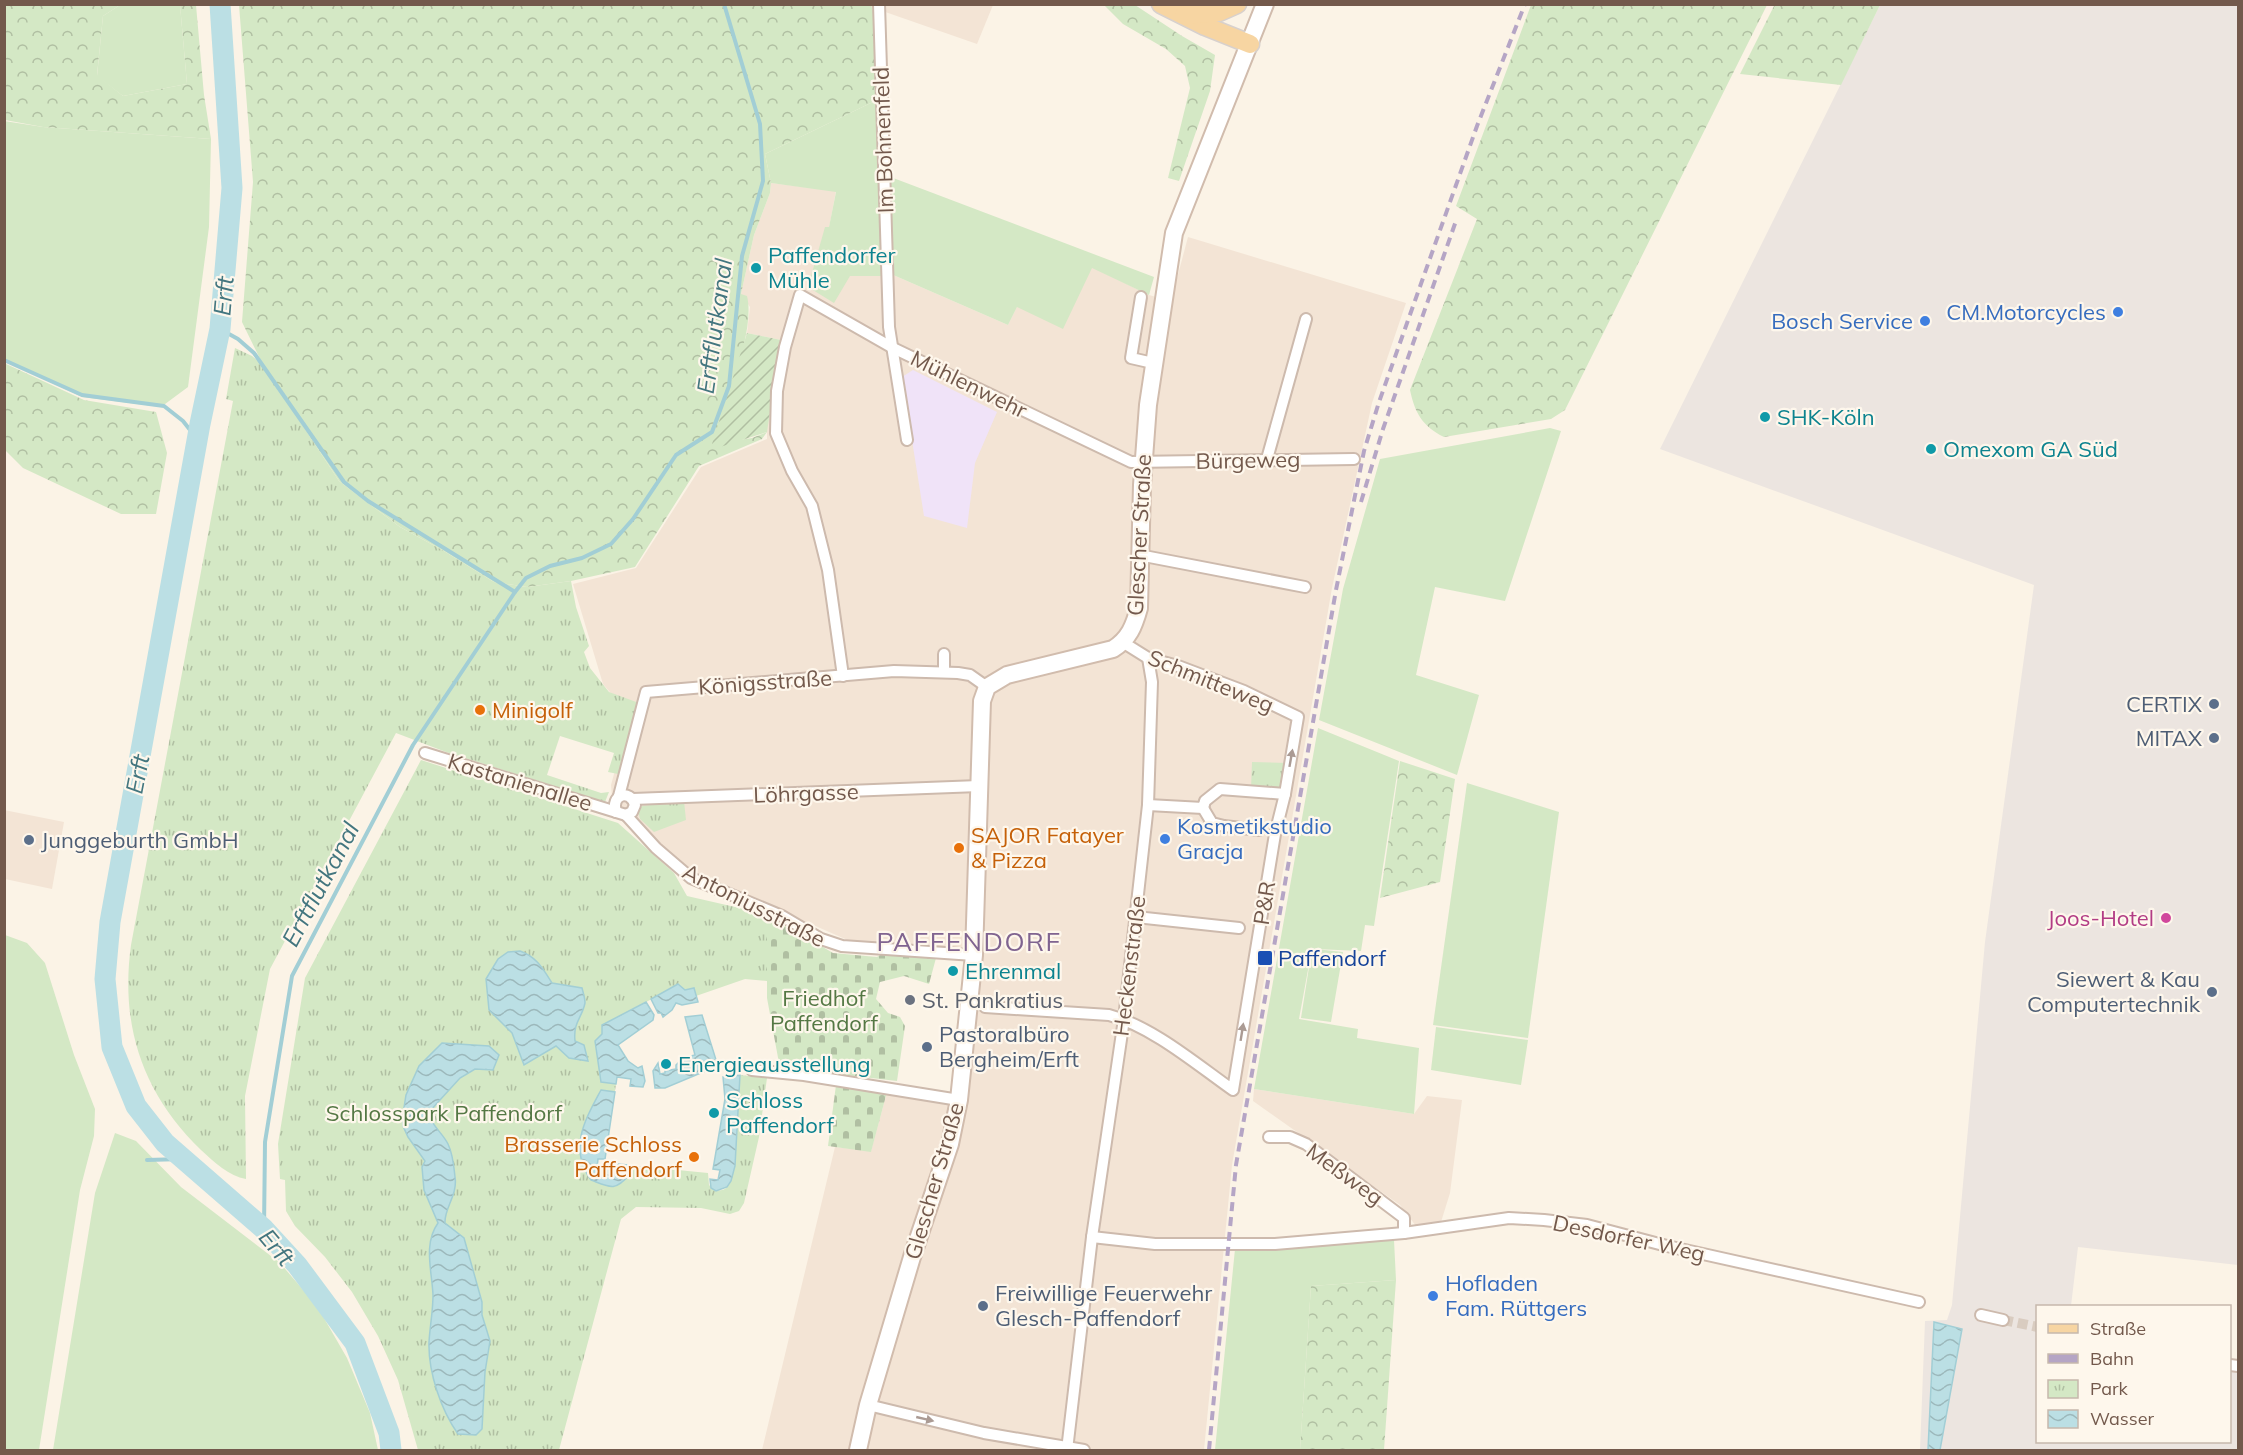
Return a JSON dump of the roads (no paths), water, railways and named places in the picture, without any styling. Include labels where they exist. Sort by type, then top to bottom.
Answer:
[{"type":"main road","points":[[1161,4],[1250,44]]},
{"type":"main road","points":[[1182,15],[1219,12],[1237,4]]},
{"type":"street","name":"Im Bohnenfeld","points":[[879,4],[889,327],[908,440]]},
{"type":"street","name":"Glescher Straße","points":[[858,1450],[868,1405],[912,1257],[950,1144],[959,1100],[965,1060],[974,955],[982,701],[987,687],[1007,675],[1113,649],[1124,642],[1133,628],[1139,608],[1143,462],[1153,363],[1174,233],[1265,4]]},
{"type":"street","name":"Mühlenwehr","points":[[843,676],[828,570],[812,506],[792,471],[776,433],[777,391],[785,347],[801,295],[893,348],[1131,462],[1143,462]]},
{"type":"street","points":[[1140,297],[1131,358],[1153,363]]},
{"type":"street","points":[[1267,459],[1306,319]]},
{"type":"street","name":"Bürgeweg","points":[[1143,462],[1354,459]]},
{"type":"street","points":[[1139,555],[1305,587]]},
{"type":"street","name":"Schmitteweg","points":[[1124,642],[1149,658],[1178,666],[1233,687],[1298,717]]},
{"type":"street","points":[[944,654],[944,672]]},
{"type":"street","name":"Heckenstraße","points":[[1067,1449],[1092,1237],[1124,1019],[1148,805],[1152,682],[1149,658]]},
{"type":"street","name":"Königsstraße","points":[[619,796],[646,692],[894,671],[970,675],[987,687]]},
{"type":"street","name":"P&R","points":[[1124,1019],[1233,1090],[1275,834],[1285,794],[1298,717]]},
{"type":"street","name":"Kastanienallee","points":[[425,753],[621,813]]},
{"type":"street","name":"Löhrgasse","points":[[633,799],[979,786]]},
{"type":"street","points":[[1259,830],[1212,823],[1203,808],[1205,801],[1220,789],[1285,794]]},
{"type":"street","points":[[625,795],[633,799],[634,809],[621,813],[614,805],[619,796],[625,795]]},
{"type":"street","points":[[1148,805],[1203,808]]},
{"type":"street","name":"Antoniusstraße","points":[[621,813],[668,859],[692,878],[782,916],[828,942],[842,946],[974,955]]},
{"type":"street","points":[[1136,917],[1239,928]]},
{"type":"street","points":[[985,1007],[1101,1014],[1124,1019]]},
{"type":"street","points":[[752,1070],[804,1075],[959,1100]]},
{"type":"street","name":"Meßweg","points":[[1269,1137],[1290,1137],[1306,1144],[1404,1218],[1404,1233]]},
{"type":"street","name":"Desdorfer Weg","points":[[1092,1237],[1155,1244],[1275,1244],[1404,1233],[1509,1218],[1587,1226],[1919,1302]]},
{"type":"street","points":[[1981,1316],[2003,1320]]},
{"type":"street","points":[[868,1405],[984,1433],[1067,1449],[1084,1450]]},
{"type":"water","points":[[520,951],[535,960],[552,983],[582,988],[585,1003],[576,1025],[575,1041],[584,1045],[588,1061],[569,1058],[556,1046],[524,1065],[512,1033],[489,1010],[486,979],[498,959],[508,952]]},
{"type":"water","points":[[678,984],[685,990],[694,988],[698,1002],[682,1005],[676,1003],[672,1010],[663,1017],[661,1013],[658,1013],[651,999]]},
{"type":"water","points":[[646,1002],[654,1015],[653,1020],[618,1045],[628,1061],[638,1068],[642,1066],[645,1081],[643,1087],[630,1086],[631,1079],[617,1077],[616,1084],[601,1082],[595,1041],[602,1034],[602,1025]]},
{"type":"water","points":[[702,1015],[717,1063],[708,1064],[708,1070],[665,1088],[655,1088],[653,1071],[658,1063],[660,1074],[665,1073],[665,1071],[676,1069],[676,1065],[683,1058],[695,1055],[685,1017]]},
{"type":"water","points":[[442,1043],[489,1046],[499,1055],[493,1070],[475,1069],[460,1078],[429,1112],[432,1121],[448,1144],[454,1165],[455,1190],[445,1223],[464,1238],[490,1341],[485,1372],[482,1429],[476,1435],[458,1434],[441,1402],[433,1378],[429,1354],[433,1307],[430,1249],[433,1231],[438,1223],[424,1190],[422,1167],[425,1161],[403,1126],[406,1095],[419,1066]]},
{"type":"water","points":[[740,1075],[735,1166],[727,1187],[716,1191],[711,1188],[710,1179],[718,1180],[720,1170],[713,1169],[725,1099],[723,1077]]},
{"type":"water","points":[[601,1090],[615,1092],[605,1159],[598,1159],[597,1168],[606,1169],[607,1163],[628,1165],[629,1175],[620,1184],[612,1187],[591,1180],[581,1157],[581,1134],[589,1112]]},
{"type":"water","points":[[1934,1322],[1962,1329],[1940,1450],[1928,1450]]},
{"type":"waterway","name":"Erft","points":[[220,4],[232,188],[220,329],[200,424],[110,922],[105,979],[112,1047],[136,1106],[165,1143],[264,1229],[297,1265],[355,1343],[389,1433],[391,1450]]},
{"type":"waterway","name":"Erftflutkanal","points":[[264,1229],[265,1142],[292,976],[413,745],[526,578],[550,566],[582,558],[611,544],[633,519],[676,455],[712,432],[729,386],[742,256],[763,181],[760,124],[724,4]]},
{"type":"waterway","name":"Erftflutkanal","points":[[220,329],[238,339],[254,353],[344,482],[368,501],[515,592]]},
{"type":"waterway","points":[[4,360],[82,395],[164,406],[183,421],[198,440]]},
{"type":"waterway","points":[[147,1160],[183,1159]]},
{"type":"tunnel","points":[[2003,1320],[2036,1327]]},
{"type":"railway","points":[[1209,1450],[1236,1165],[1336,590],[1364,451],[1379,402],[1477,126],[1525,4]]},
{"type":"railway","points":[[1361,502],[1383,429],[1457,218]]},
{"type":"place","name":"Paffendorfer Mühle","points":[[756,268]]},
{"type":"place","name":"CM.Motorcycles","points":[[2118,312]]},
{"type":"place","name":"Bosch Service","points":[[1925,321]]},
{"type":"place","name":"SHK-Köln","points":[[1765,417]]},
{"type":"place","name":"Omexom GA Süd","points":[[1931,449]]},
{"type":"place","name":"CERTIX","points":[[2214,704]]},
{"type":"place","name":"Minigolf","points":[[480,710]]},
{"type":"place","name":"MITAX","points":[[2214,738]]},
{"type":"place","name":"Kosmetikstudio Gracja","points":[[1165,839]]},
{"type":"place","name":"Junggeburth GmbH","points":[[29,840]]},
{"type":"place","name":"SAJOR Fatayer & Pizza","points":[[959,848]]},
{"type":"place","name":"Joos-Hotel","points":[[2166,918]]},
{"type":"place","name":"Paffendorf","points":[[1265,958]]},
{"type":"place","name":"Ehrenmal","points":[[953,971]]},
{"type":"place","name":"Siewert & Kau Computertechnik","points":[[2212,992]]},
{"type":"place","name":"St. Pankratius","points":[[910,1000]]},
{"type":"place","name":"Pastoralbüro Bergheim/Erft","points":[[927,1047]]},
{"type":"place","name":"Energieausstellung","points":[[666,1064]]},
{"type":"place","name":"Schloss Paffendorf","points":[[714,1113]]},
{"type":"place","name":"Brasserie Schloss Paffendorf","points":[[694,1157]]},
{"type":"place","name":"Hofladen Fam. Rüttgers","points":[[1433,1296]]},
{"type":"place","name":"Freiwillige Feuerwehr Glesch-Paffendorf","points":[[983,1306]]},
{"type":"district","name":"PAFFENDORF","points":[[969,941]]},
{"type":"park label","name":"Friedhof Paffendorf","points":[[824,1010]]},
{"type":"park label","name":"Schlosspark Paffendorf","points":[[444,1113]]}]
